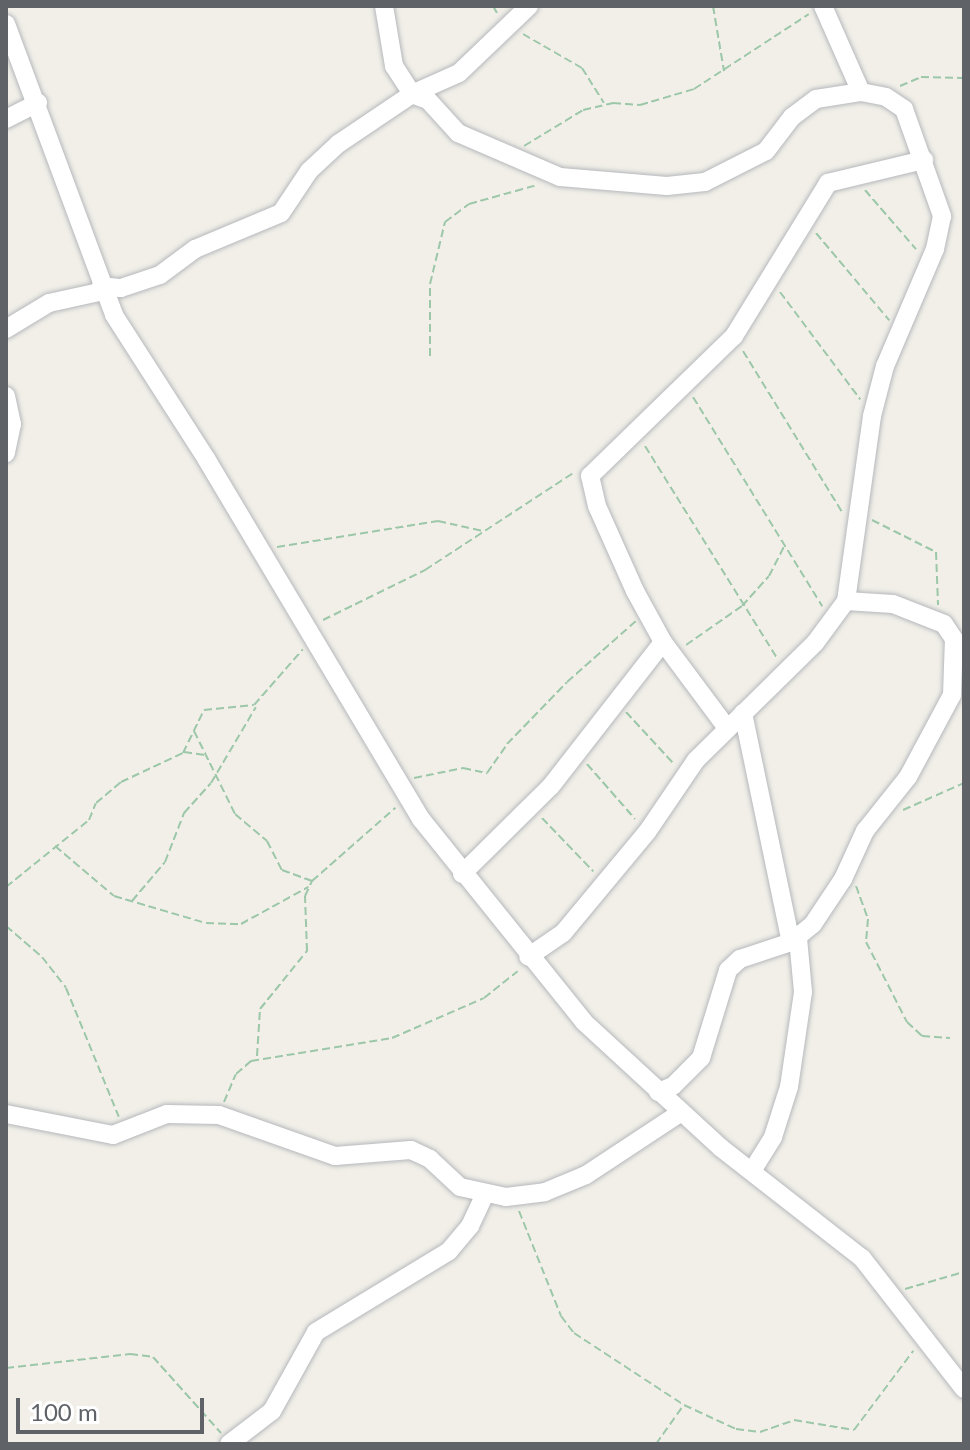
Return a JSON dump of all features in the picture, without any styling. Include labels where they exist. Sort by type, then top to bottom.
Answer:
[{"type":"street","points":[[384,6],[394,66],[412,94],[428,100],[458,133],[548,172],[585,183],[667,186],[705,182],[766,151],[792,117],[816,99],[861,92],[886,97],[904,109],[942,216],[930,265],[900,333],[872,416],[859,530],[846,601],[786,672],[727,728],[685,776],[647,832],[605,884],[543,951],[528,957]]},
{"type":"street","points":[[6,347],[10,328],[49,303],[102,288],[121,288],[145,281],[195,249],[270,221],[288,206],[309,171],[338,144],[412,94],[459,73],[529,6]]},
{"type":"street","points":[[817,9],[861,92]]},
{"type":"street","points":[[6,24],[38,103],[102,288],[133,350],[260,549],[306,633],[406,795],[462,874],[584,1022],[680,1113],[830,1229],[892,1292],[964,1389]]},
{"type":"street","points":[[6,119],[38,103]]},
{"type":"street","points":[[727,728],[668,648],[647,612],[597,506],[590,476],[734,336],[803,218],[828,183],[924,160]]},
{"type":"street","points":[[6,396],[12,424],[6,453]]},
{"type":"street","points":[[658,1092],[673,1086],[701,1058],[728,970],[740,959],[794,940],[813,924],[849,866],[865,831],[908,777],[925,736],[952,695],[954,639],[937,618],[893,604],[846,601]]},
{"type":"street","points":[[462,874],[532,807],[614,700],[668,648]]},
{"type":"street","points":[[743,713],[803,992],[789,1087],[773,1137],[752,1171]]},
{"type":"street","points":[[6,1114],[92,1134],[125,1133],[167,1114],[219,1115],[335,1156],[411,1150],[430,1159],[460,1187],[484,1196],[514,1196],[545,1192],[586,1175],[680,1113]]},
{"type":"street","points":[[229,1444],[272,1411],[316,1332],[408,1271],[449,1251],[470,1226],[484,1196]]},
{"type":"path","points":[[713,6],[724,72]]},
{"type":"path","points":[[510,154],[572,115],[605,104],[631,106],[669,97],[724,72],[817,9]]},
{"type":"path","points":[[504,30],[523,34],[572,60],[605,104]]},
{"type":"path","points":[[886,97],[914,78],[964,78]]},
{"type":"path","points":[[430,356],[430,284],[445,222],[469,204],[531,187],[548,172]]},
{"type":"path","points":[[852,175],[930,265]]},
{"type":"path","points":[[803,218],[900,333]]},
{"type":"path","points":[[770,278],[872,416]]},
{"type":"path","points":[[734,336],[859,530],[887,524],[936,552],[937,618]]},
{"type":"path","points":[[686,386],[831,622]]},
{"type":"path","points":[[635,430],[786,672]]},
{"type":"path","points":[[131,902],[165,862],[184,813],[216,771],[257,703],[306,633],[369,602],[573,472],[590,476]]},
{"type":"path","points":[[260,549],[438,521],[484,531]]},
{"type":"path","points":[[668,648],[742,606],[769,576],[785,546]]},
{"type":"path","points":[[393,774],[413,778],[463,768],[487,773],[567,682],[647,612]]},
{"type":"path","points":[[614,700],[685,776]]},
{"type":"path","points":[[183,753],[207,708],[257,703]]},
{"type":"path","points":[[194,730],[235,814],[267,841],[282,870],[312,881]]},
{"type":"path","points":[[6,887],[89,820],[96,803],[121,782],[183,753],[207,756]]},
{"type":"path","points":[[576,753],[647,832]]},
{"type":"path","points":[[900,811],[964,783]]},
{"type":"path","points":[[257,1058],[260,1009],[307,951],[304,905],[312,881],[406,795]]},
{"type":"path","points":[[532,807],[605,884]]},
{"type":"path","points":[[55,846],[95,885],[131,902],[206,923],[241,924],[309,887]]},
{"type":"path","points":[[849,866],[868,919],[866,942],[907,1022],[922,1036],[950,1038]]},
{"type":"path","points":[[6,926],[42,957],[78,1009],[125,1133]]},
{"type":"path","points":[[219,1115],[236,1074],[257,1058],[403,1034],[484,998],[510,980],[528,957]]},
{"type":"path","points":[[514,1196],[561,1316],[574,1333],[684,1405],[749,1431],[794,1420],[854,1430],[893,1384],[924,1333]]},
{"type":"path","points":[[892,1292],[964,1272]]},
{"type":"path","points":[[6,1368],[130,1354],[153,1357],[229,1444]]},
{"type":"path","points":[[656,1444],[684,1405]]}]
